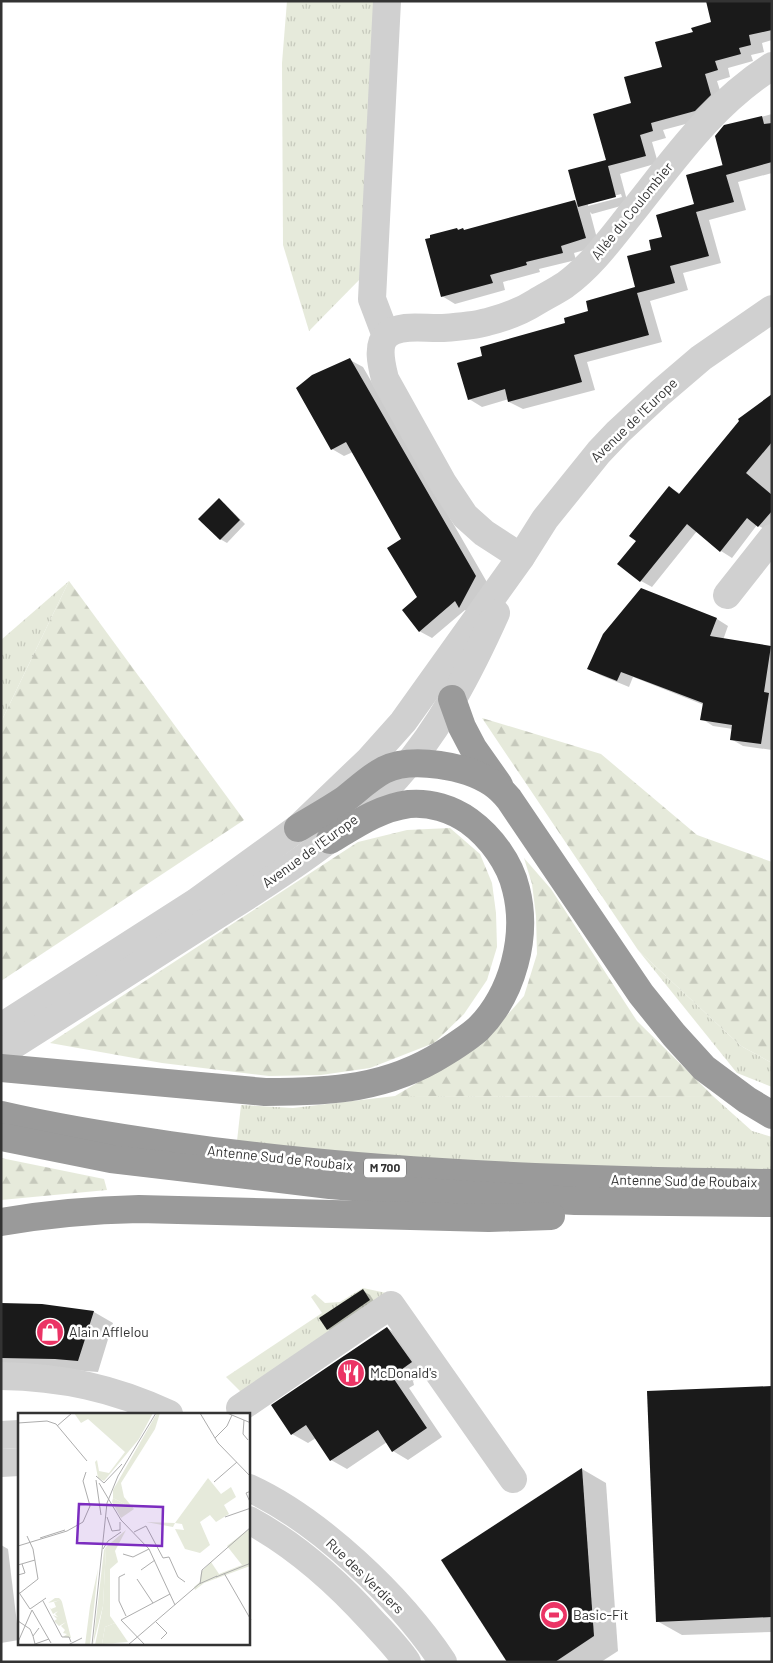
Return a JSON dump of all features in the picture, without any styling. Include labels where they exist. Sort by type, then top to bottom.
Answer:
[{"type":"highway","points":[[452,699],[462,727],[473,748],[641,994],[704,1068],[747,1100],[772,1115]]},
{"type":"highway","points":[[298,828],[323,814],[386,769],[408,764],[461,769],[476,774],[493,783],[509,799]]},
{"type":"highway","points":[[1,1068],[265,1092],[330,1091],[398,1076],[426,1064],[455,1046],[477,1029],[494,1010],[506,988],[514,965],[519,937],[520,910],[516,887],[507,866],[493,844],[478,828],[462,816],[444,808],[428,804],[409,804],[391,808],[372,815],[330,840]]},
{"type":"highway","name":"Antenne Sud de Roubaix","points":[[1,1115],[100,1135],[253,1156],[339,1164],[504,1176],[772,1183]]},
{"type":"highway","name":"Antenne Sud de Roubaix","points":[[1,1137],[121,1160],[330,1185],[575,1201],[772,1204]]},
{"type":"highway","points":[[1,1222],[50,1214],[138,1209],[489,1218],[578,1216],[772,1204]]},
{"type":"street","points":[[387,1],[372,299],[386,336],[381,348],[381,364],[385,379],[443,483],[465,516],[484,533],[521,557]]},
{"type":"street","name":"Allée du Coulombier","points":[[386,336],[396,330],[442,328],[486,322],[527,307],[566,284],[598,255],[690,137],[735,92],[772,66]]},
{"type":"street","name":"Avenue de l'Europe","points":[[1,1027],[196,902],[298,828],[369,760],[403,722],[521,557],[545,519],[583,471],[618,432],[702,358],[772,308]]},
{"type":"street","points":[[726,595],[772,538]]},
{"type":"street","name":"Avenue de l'Europe","points":[[1,1053],[276,877],[330,840],[355,820],[380,796],[424,745],[452,699],[489,628],[521,557]]},
{"type":"street","points":[[240,1408],[391,1305],[512,1480]]},
{"type":"street","points":[[1,1376],[29,1376],[65,1380],[126,1396],[167,1413]]},
{"type":"street","points":[[1,1435],[18,1434]]},
{"type":"street","points":[[1,1463],[18,1462]]},
{"type":"street","name":"Rue des Verdiers","points":[[250,1488],[262,1494],[328,1538],[394,1601],[443,1662]]},
{"type":"street","name":"Rue des Verdiers","points":[[250,1521],[315,1564],[355,1602],[407,1662]]},
{"type":"green space","points":[[287,1],[381,1],[363,276],[309,331],[283,245],[282,63]]},
{"type":"green space","points":[[69,581],[1,722],[1,640]]},
{"type":"green space","points":[[69,581],[244,820],[1,981],[1,722]]},
{"type":"green space","points":[[482,718],[601,754],[697,835],[772,862],[772,1063],[741,1046],[638,950]]},
{"type":"green space","points":[[450,828],[480,854],[492,883],[496,913],[497,947],[487,980],[464,1014],[434,1043],[370,1068],[321,1075],[269,1076],[162,1063],[50,1043],[358,842],[407,830]]},
{"type":"green space","points":[[524,858],[551,889],[637,1021],[714,1097],[395,1096],[481,1045],[524,996],[537,954],[536,916],[532,884]]},
{"type":"green space","points":[[638,950],[741,1046],[772,1063],[772,1087],[737,1073]]},
{"type":"green space","points":[[395,1096],[714,1097],[752,1131],[772,1137],[772,1171],[448,1162],[237,1141],[241,1105],[293,1108]]},
{"type":"green space","points":[[1,1158],[104,1179],[107,1190],[1,1200]]},
{"type":"green space","points":[[363,1288],[391,1294],[244,1395],[226,1377],[322,1313],[311,1297],[315,1294],[325,1303],[340,1302]]},
{"type":"building","points":[[706,1],[772,1],[772,30],[749,35],[751,45],[739,48],[741,54],[715,61],[718,70],[705,74],[711,95],[695,111],[651,123],[653,131],[640,135],[646,156],[608,166],[616,197],[578,207],[568,170],[606,160],[593,114],[631,103],[624,77],[662,67],[655,42],[693,32],[691,28],[711,22]]},
{"type":"building","points":[[762,116],[764,124],[772,123],[772,162],[726,175],[734,202],[696,212],[709,256],[670,266],[675,283],[637,293],[649,335],[574,355],[582,382],[508,402],[505,389],[468,400],[457,363],[482,356],[480,347],[565,323],[564,318],[588,311],[586,301],[635,287],[627,256],[651,250],[649,240],[662,237],[656,215],[694,204],[686,175],[723,165],[715,136],[724,125]]},
{"type":"building","points":[[575,200],[586,238],[561,246],[563,253],[526,262],[527,265],[490,275],[493,283],[441,297],[425,239],[430,238],[430,235],[457,228],[458,230],[463,228],[464,230]]},
{"type":"building","points":[[350,358],[476,576],[459,608],[455,601],[419,632],[402,610],[417,597],[387,548],[401,539],[346,442],[331,450],[296,388],[312,375]]},
{"type":"building","points":[[772,394],[772,442],[746,473],[772,495],[772,511],[758,527],[747,518],[720,552],[687,524],[640,582],[617,564],[636,541],[629,536],[669,486],[679,494],[739,421],[738,419]]},
{"type":"building","points":[[219,498],[240,520],[220,540],[198,519]]},
{"type":"building","points":[[641,588],[717,618],[710,636],[771,646],[764,692],[769,693],[761,744],[730,740],[732,725],[700,720],[703,703],[621,672],[617,681],[587,669],[603,634]]},
{"type":"building","points":[[363,1289],[370,1300],[327,1330],[319,1318]]},
{"type":"building","points":[[1,1303],[42,1304],[94,1311],[78,1361],[1,1358]]},
{"type":"building","points":[[387,1327],[412,1362],[398,1372],[399,1376],[394,1379],[427,1428],[392,1452],[378,1430],[330,1461],[306,1425],[291,1435],[271,1405]]},
{"type":"building","points":[[772,1386],[772,1617],[656,1622],[647,1391]]},
{"type":"building","points":[[582,1468],[594,1636],[555,1662],[507,1662],[441,1560]]},
{"type":"place","name":"Alain Afflelou","points":[[50,1332]]},
{"type":"place","name":"McDonald's","points":[[351,1373]]},
{"type":"place","name":"Basic-Fit","points":[[554,1615]]}]
